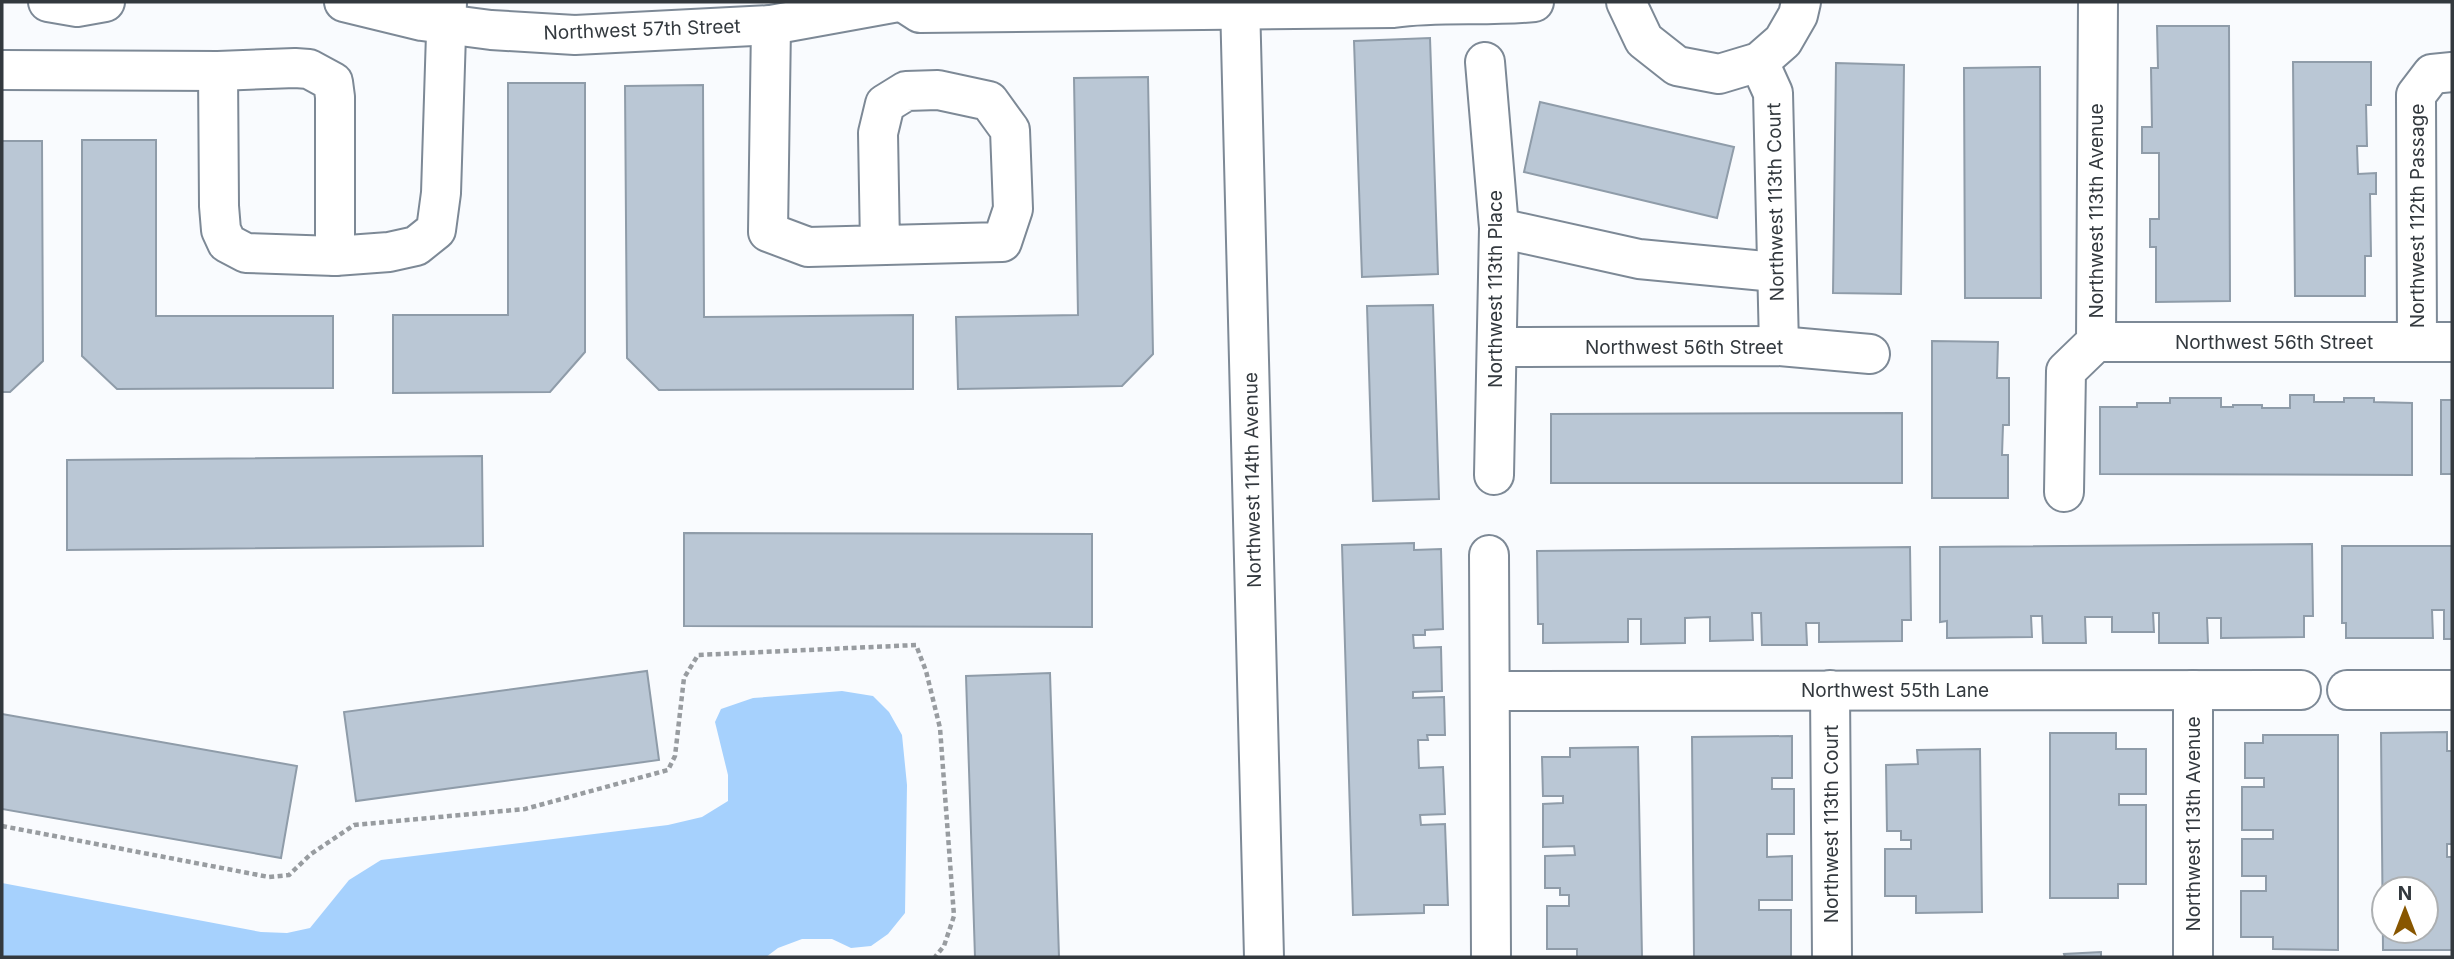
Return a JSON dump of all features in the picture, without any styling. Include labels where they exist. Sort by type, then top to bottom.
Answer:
[{"type":"street","points":[[48,2],[77,7],[105,2]]},
{"type":"street","name":"Northwest 57th Street","points":[[344,2],[422,21],[447,13],[575,35],[771,25],[891,3],[920,13],[988,7],[1393,8],[1423,4],[1534,2]]},
{"type":"street","points":[[1624,2],[1644,40],[1677,66],[1719,74],[1759,62],[1783,41],[1798,15],[1801,2]]},
{"type":"street","name":"Northwest 113th Avenue","points":[[2064,492],[2066,371],[2096,342],[2098,2]]},
{"type":"street","name":"Northwest 114th Avenue","points":[[1240,6],[1264,957]]},
{"type":"street","points":[[218,71],[219,206],[221,230],[227,243],[246,253],[335,256],[389,252],[416,246],[436,230],[441,193],[447,13]]},
{"type":"street","points":[[771,25],[768,232],[808,247],[1002,242],[1013,209],[1010,130],[989,101],[938,90],[906,91],[885,104],[878,133],[880,245]]},
{"type":"street","name":"Northwest 113th Place","points":[[1485,62],[1499,228],[1494,475]]},
{"type":"street","name":"Northwest 113th Court","points":[[1759,62],[1773,93],[1775,272],[1779,346]]},
{"type":"street","points":[[2,70],[218,71],[295,68],[309,69],[323,75],[333,82],[335,97],[335,256]]},
{"type":"street","name":"Northwest 112th Passage","points":[[2435,342],[2416,95],[2432,74],[2452,72]]},
{"type":"street","points":[[1499,228],[1639,259],[1775,272]]},
{"type":"street","name":"Northwest 56th Street","points":[[2096,342],[2435,342]]},
{"type":"street","name":"Northwest 56th Street","points":[[1497,347],[1779,346],[1870,354]]},
{"type":"street","points":[[1489,555],[1491,957]]},
{"type":"street","name":"Northwest 113th Court","points":[[1830,690],[1832,957]]},
{"type":"street","name":"Northwest 113th Avenue","points":[[2193,690],[2193,957]]},
{"type":"street","name":"Northwest 55th Lane","points":[[1490,691],[2301,690]]},
{"type":"street","points":[[2347,690],[2452,690]]},
{"type":"path","points":[[2,826],[269,877],[289,875],[311,855],[354,825],[525,809],[668,771],[675,756],[684,678],[698,655],[916,645],[926,671],[940,728],[954,916],[944,946],[935,957]]},
{"type":"water","points":[[842,691],[873,696],[889,712],[902,735],[907,785],[905,913],[888,934],[871,946],[851,948],[832,939],[802,939],[778,948],[766,957],[2,957],[2,883],[261,932],[287,933],[310,928],[349,880],[381,860],[668,825],[702,817],[728,801],[728,775],[715,722],[721,709],[753,698]]},
{"type":"building","points":[[2157,26],[2229,26],[2230,301],[2156,302],[2156,247],[2150,247],[2150,219],[2159,219],[2159,153],[2142,153],[2142,127],[2152,127],[2151,68],[2158,68]]},
{"type":"building","points":[[1430,38],[1438,274],[1362,277],[1354,41]]},
{"type":"building","points":[[2293,62],[2371,62],[2371,105],[2366,105],[2367,146],[2357,146],[2358,174],[2376,173],[2376,194],[2370,194],[2371,256],[2365,256],[2365,296],[2295,296]]},
{"type":"building","points":[[1836,63],[1904,65],[1901,294],[1833,293]]},
{"type":"building","points":[[2040,67],[2041,298],[1965,298],[1964,68]]},
{"type":"building","points":[[1148,77],[1153,354],[1122,386],[958,389],[956,317],[1078,315],[1074,78]]},
{"type":"building","points":[[508,83],[585,83],[585,352],[550,392],[393,393],[393,315],[508,315]]},
{"type":"building","points":[[703,85],[704,317],[913,315],[913,389],[659,390],[627,358],[625,86]]},
{"type":"building","points":[[1540,102],[1734,147],[1717,218],[1524,172]]},
{"type":"building","points":[[82,140],[156,140],[156,316],[333,316],[333,388],[117,389],[82,356]]},
{"type":"building","points":[[2,141],[42,141],[43,361],[10,392],[2,392]]},
{"type":"building","points":[[1433,305],[1439,499],[1373,501],[1367,306]]},
{"type":"building","points":[[1932,341],[1998,342],[1997,378],[2009,378],[2009,425],[2003,425],[2002,455],[2008,455],[2008,498],[1932,498]]},
{"type":"building","points":[[2290,395],[2314,395],[2314,402],[2374,398],[2374,402],[2412,403],[2412,475],[2100,474],[2100,407],[2137,407],[2137,403],[2170,403],[2170,398],[2221,398],[2221,407],[2262,405],[2262,408],[2290,408]]},
{"type":"building","points":[[2441,400],[2452,400],[2452,474],[2441,474]]},
{"type":"building","points":[[1902,413],[1902,483],[1551,483],[1551,414]]},
{"type":"building","points":[[482,456],[483,546],[67,550],[67,460]]},
{"type":"building","points":[[684,533],[1092,534],[1092,627],[684,626]]},
{"type":"building","points":[[1414,543],[1414,550],[1441,549],[1443,629],[1425,630],[1425,635],[1413,635],[1414,648],[1441,647],[1442,691],[1413,692],[1413,698],[1444,697],[1445,735],[1427,735],[1428,740],[1418,740],[1419,768],[1443,767],[1445,814],[1420,815],[1421,825],[1445,824],[1448,905],[1424,905],[1424,913],[1353,915],[1342,545]]},
{"type":"building","points":[[2312,544],[2313,616],[2304,616],[2304,637],[2221,638],[2221,618],[2207,618],[2208,643],[2159,643],[2159,613],[2153,613],[2154,632],[2112,632],[2112,617],[2085,617],[2086,643],[2043,643],[2042,616],[2031,616],[2032,637],[1947,638],[1947,621],[1940,622],[1940,547]]},
{"type":"building","points":[[2342,546],[2452,546],[2452,639],[2444,639],[2444,610],[2432,610],[2433,638],[2346,638],[2346,623],[2342,623]]},
{"type":"building","points":[[1910,547],[1911,620],[1902,620],[1902,641],[1819,642],[1819,623],[1806,623],[1807,645],[1762,645],[1761,613],[1752,613],[1753,640],[1710,641],[1710,617],[1685,618],[1685,643],[1641,644],[1641,619],[1628,619],[1628,642],[1543,643],[1543,624],[1538,624],[1537,551]]},
{"type":"building","points":[[647,671],[659,760],[356,801],[344,712]]},
{"type":"building","points":[[1050,673],[1059,957],[975,957],[966,676]]},
{"type":"building","points":[[2,714],[297,766],[281,858],[2,809]]},
{"type":"building","points":[[2447,732],[2447,751],[2452,751],[2452,844],[2447,844],[2447,857],[2452,857],[2452,950],[2383,950],[2383,945],[2440,945],[2440,875],[2382,875],[2381,733]]},
{"type":"building","points":[[2050,733],[2116,733],[2116,749],[2146,749],[2146,794],[2119,794],[2119,805],[2146,805],[2146,884],[2118,884],[2118,898],[2050,898]]},
{"type":"building","points":[[2263,735],[2338,735],[2338,950],[2273,949],[2273,937],[2241,937],[2241,891],[2266,891],[2266,876],[2242,876],[2242,839],[2273,839],[2273,830],[2242,830],[2242,787],[2264,787],[2264,778],[2245,778],[2245,743],[2263,743]]},
{"type":"building","points":[[1792,736],[1792,778],[1772,778],[1772,789],[1794,789],[1794,834],[1767,834],[1767,857],[1792,856],[1792,900],[1759,900],[1759,910],[1791,910],[1791,957],[1694,957],[1692,737]]},
{"type":"building","points":[[1638,747],[1642,957],[1577,957],[1577,949],[1547,949],[1547,906],[1569,906],[1569,895],[1560,895],[1560,888],[1545,888],[1545,856],[1575,855],[1574,846],[1543,847],[1543,804],[1563,803],[1563,796],[1543,796],[1542,757],[1570,757],[1570,748]]},
{"type":"building","points":[[1980,749],[1982,912],[1916,913],[1916,896],[1885,896],[1885,849],[1911,849],[1911,840],[1901,840],[1901,831],[1887,831],[1886,765],[1918,764],[1917,750]]},
{"type":"building","points":[[2101,952],[2101,957],[2065,957],[2064,954]]}]
